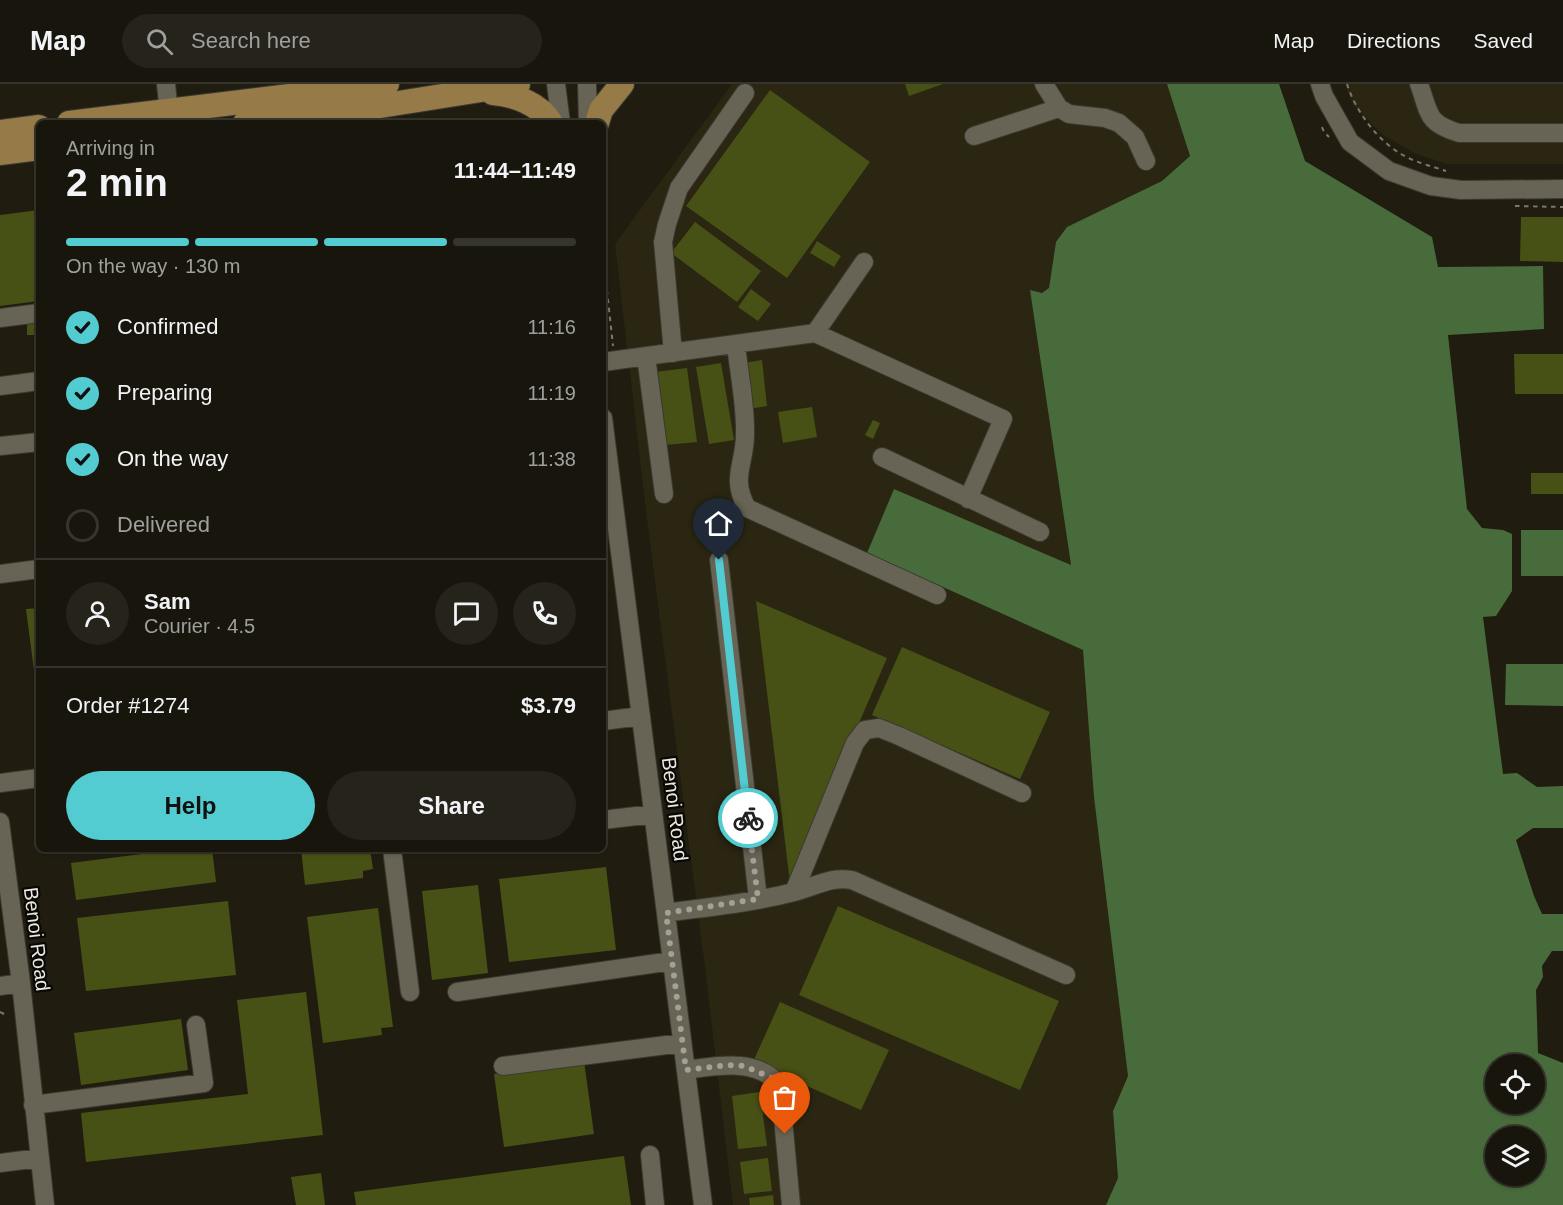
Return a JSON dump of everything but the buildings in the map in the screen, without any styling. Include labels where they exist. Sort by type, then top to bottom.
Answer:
[{"type":"main road","points":[[112,120],[170,116],[387,84]]},
{"type":"main road","points":[[270,120],[362,109],[518,84]]},
{"type":"main road","points":[[598,120],[601,110],[622,84]]},
{"type":"main road","points":[[475,92],[516,97],[534,106],[547,120]]},
{"type":"main road","points":[[0,132],[36,127]]},
{"type":"main road","points":[[0,153],[36,148]]},
{"type":"street","points":[[166,84],[170,116]]},
{"type":"street","points":[[556,84],[561,120]]},
{"type":"street","points":[[587,84],[588,120]]},
{"type":"street","points":[[1044,84],[1059,108],[1069,114],[1105,118],[1119,123],[1135,137],[1146,161]]},
{"type":"street","points":[[1320,84],[1324,96],[1350,142],[1389,171],[1431,186],[1461,190],[1563,189]]},
{"type":"street","points":[[1419,84],[1433,121],[1444,128],[1459,133],[1563,134]]},
{"type":"street","points":[[673,353],[663,242],[667,224],[679,188],[745,93]]},
{"type":"street","points":[[974,136],[1059,108]]},
{"type":"street","points":[[815,333],[864,262]]},
{"type":"street","points":[[0,318],[36,313]]},
{"type":"street","points":[[609,361],[815,333],[1003,418],[968,499]]},
{"type":"street","points":[[736,345],[745,435],[740,461],[739,495],[747,508],[937,595]]},
{"type":"street","points":[[646,356],[664,494]]},
{"type":"street","points":[[0,386],[36,381]]},
{"type":"street","points":[[0,446],[36,442]]},
{"type":"street","points":[[882,456],[1040,532]]},
{"type":"street","name":"Benoi Road","points":[[606,469],[609,520],[641,716],[703,1205]]},
{"type":"street","points":[[719,560],[758,899]]},
{"type":"street","points":[[0,574],[36,569]]},
{"type":"street","points":[[606,722],[641,716]]},
{"type":"street","points":[[794,892],[855,743],[864,730],[879,728],[1022,793]]},
{"type":"street","points":[[0,783],[36,778]]},
{"type":"street","points":[[606,820],[653,814]]},
{"type":"street","name":"Benoi Road","points":[[0,822],[21,983],[45,1205]]},
{"type":"street","points":[[392,852],[410,992]]},
{"type":"street","points":[[666,913],[794,892],[827,880],[852,880],[1066,975]]},
{"type":"street","points":[[457,992],[672,961]]},
{"type":"street","points":[[0,986],[21,983]]},
{"type":"street","points":[[33,1105],[204,1083],[196,1025]]},
{"type":"street","points":[[503,1066],[682,1043]]},
{"type":"street","points":[[686,1070],[728,1065],[744,1066],[775,1079],[780,1086],[791,1205]]},
{"type":"street","points":[[650,1155],[655,1205]]},
{"type":"street","points":[[0,1162],[39,1158]]},
{"type":"path","points":[[1347,84],[1353,101],[1371,128],[1401,154],[1451,173]]},
{"type":"path","points":[[606,308],[609,361]]},
{"type":"shaded area","points":[[732,84],[1167,84],[1190,156],[1162,181],[1056,242],[1049,289],[1042,293],[1030,290],[1071,566],[894,489],[867,553],[1083,650],[1128,1076],[1113,1111],[1118,1178],[1106,1205],[733,1205],[615,244]]},
{"type":"shaded area","points":[[1167,84],[1279,84],[1305,161],[1432,237],[1438,267],[1543,266],[1544,329],[1448,335],[1467,509],[1482,528],[1503,530],[1512,534],[1512,591],[1496,616],[1483,617],[1503,774],[1517,773],[1537,787],[1563,786],[1563,828],[1533,828],[1516,840],[1542,914],[1563,914],[1563,951],[1552,951],[1542,966],[1543,977],[1536,990],[1538,1053],[1540,1054],[1485,1054],[1485,1114],[1545,1114],[1545,1056],[1563,1063],[1563,1205],[1106,1205],[1118,1178],[1113,1111],[1128,1076],[1094,797],[1083,650],[867,553],[894,489],[1071,565],[1030,290],[1042,293],[1049,288],[1056,242],[1067,227],[1162,181],[1190,156]]},
{"type":"shaded area","points":[[1345,84],[1563,84],[1563,164],[1447,164],[1414,153],[1383,135],[1353,105]]},
{"type":"shaded area","points":[[1521,530],[1563,530],[1563,576],[1521,576]]},
{"type":"shaded area","points":[[1506,664],[1563,664],[1563,706],[1505,705]]},
{"type":"way so far","points":[[748,818],[758,899],[666,913],[686,1070],[728,1065],[744,1066],[775,1079],[780,1086],[785,1134]]},
{"type":"route","points":[[719,560],[748,818]]}]
